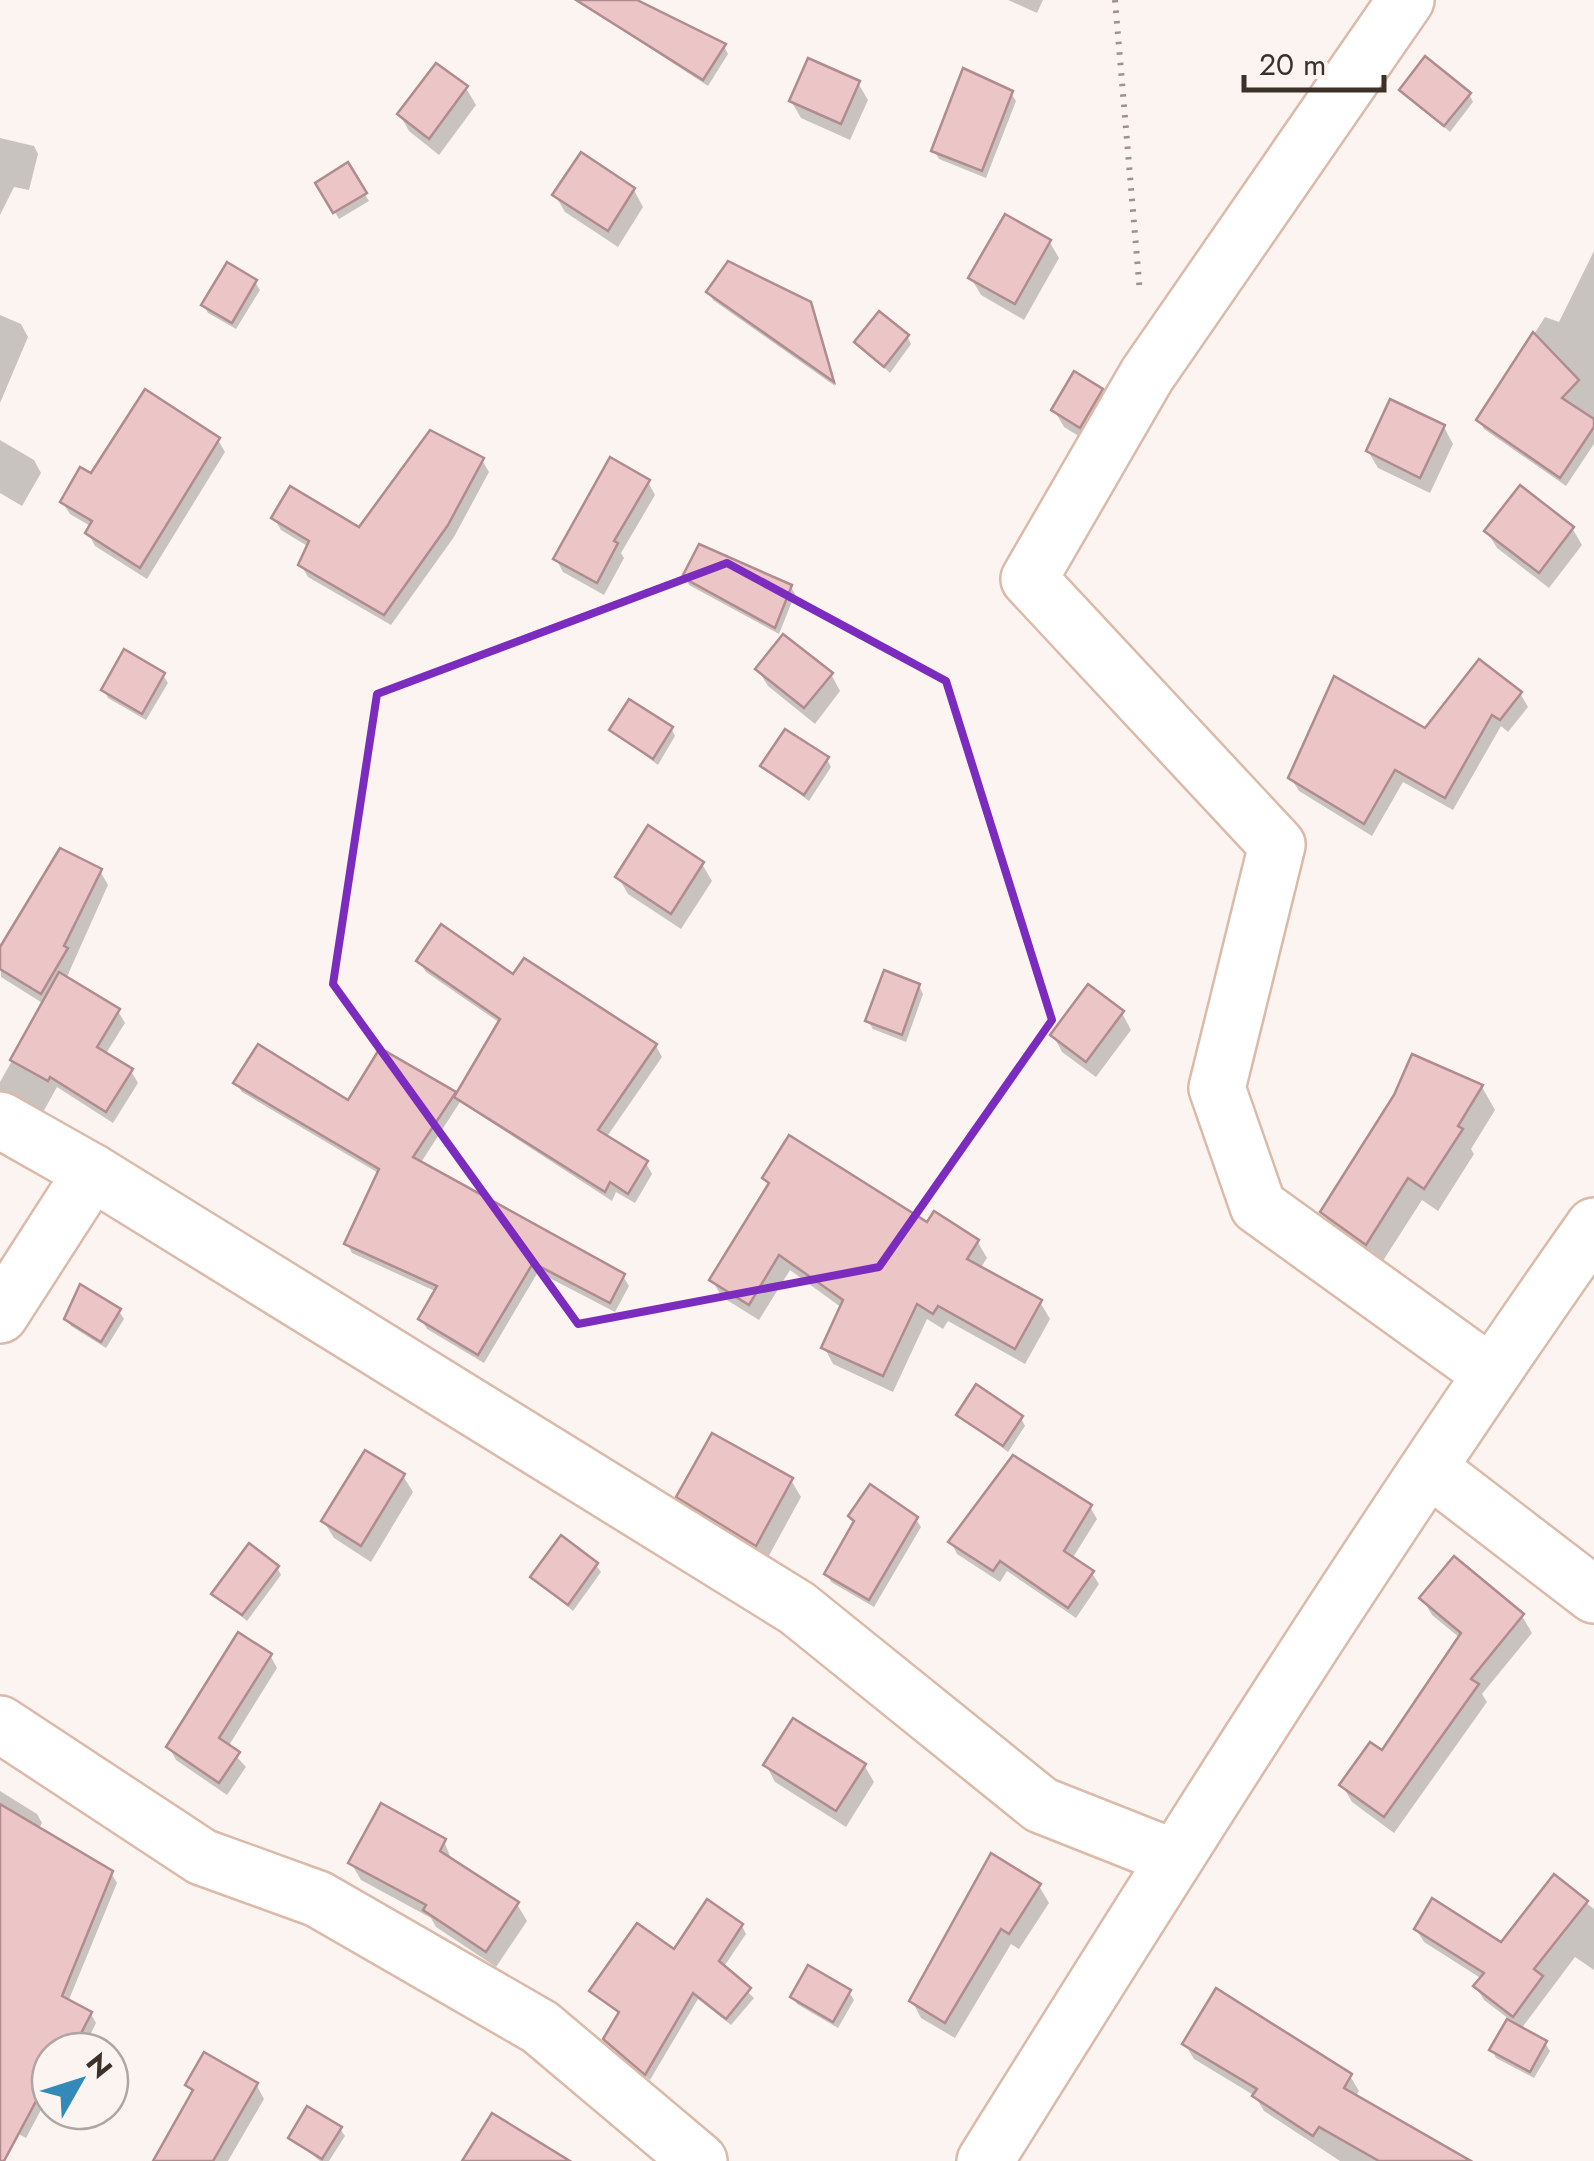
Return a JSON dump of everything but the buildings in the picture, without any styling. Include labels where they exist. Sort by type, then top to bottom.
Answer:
[{"type":"street","points":[[1406,0],[1147,375],[1029,579],[1277,846],[1217,1088],[1258,1206],[1490,1374]]},
{"type":"street","points":[[0,1120],[92,1172],[797,1608],[1041,1805],[1175,1858]]},
{"type":"street","points":[[0,1315],[92,1172]]},
{"type":"street","points":[[985,2161],[1175,1858],[1490,1374],[1594,1226]]},
{"type":"street","points":[[1430,1469],[1594,1596]]},
{"type":"street","points":[[0,1724],[202,1857],[318,1898],[540,2027],[699,2161]]},
{"type":"path","points":[[1115,0],[1140,296]]},
{"type":"highlighted area","points":[[727,563],[946,681],[1052,1020],[879,1267],[578,1324],[333,984],[377,694]]}]
